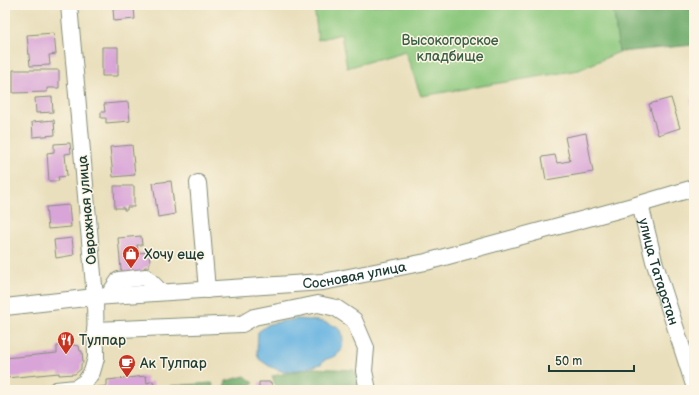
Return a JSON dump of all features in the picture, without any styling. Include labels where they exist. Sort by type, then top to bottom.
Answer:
[{"type":"street","name":"Овражная улица","points":[[56,390],[76,388],[84,382],[92,372],[96,358],[95,330],[101,296],[69,5]]},
{"type":"street","points":[[198,183],[207,290]]},
{"type":"street","name":"Сосновая улица","points":[[5,306],[101,296],[323,282],[426,262],[694,188]]},
{"type":"street","name":"улица Татарстан","points":[[640,204],[654,261],[694,385]]},
{"type":"street","points":[[95,330],[242,324],[254,317],[318,304],[336,308],[354,320],[366,348],[364,371],[368,390]]},
{"type":"green space","name":"Высокогорское кладбище","points":[[314,5],[613,5],[619,52],[579,70],[421,96],[405,51],[347,68],[341,34],[318,40]]},
{"type":"green space","points":[[613,5],[694,5],[694,45],[619,52]]},
{"type":"green space","points":[[313,368],[354,370],[360,383],[353,390],[277,390],[272,376]]},
{"type":"green space","points":[[245,376],[254,383],[248,388],[250,390],[216,390],[224,387],[226,381]]},
{"type":"green space","points":[[212,383],[215,390],[169,390],[171,386]]},
{"type":"water","points":[[296,319],[319,321],[338,327],[343,335],[341,351],[336,356],[324,360],[321,364],[284,372],[269,366],[259,359],[257,353],[258,332],[269,324]]},
{"type":"building","points":[[121,6],[127,6],[127,8],[134,7],[135,19],[114,21],[113,9],[121,9]]},
{"type":"building","points":[[54,33],[56,54],[49,55],[50,65],[30,66],[27,35]]},
{"type":"building","points":[[102,47],[118,47],[118,76],[102,76]]},
{"type":"building","points":[[13,70],[59,70],[59,88],[47,88],[47,92],[13,93]]},
{"type":"building","points":[[52,97],[53,112],[36,113],[35,98]]},
{"type":"building","points":[[671,98],[680,128],[658,135],[649,104]]},
{"type":"building","points":[[694,99],[694,112],[690,100]]},
{"type":"building","points":[[128,102],[130,121],[106,123],[106,118],[101,118],[101,112],[105,112],[104,104]]},
{"type":"building","points":[[54,120],[55,135],[33,137],[32,122]]},
{"type":"building","points":[[586,133],[593,172],[546,180],[542,157],[555,155],[557,163],[570,161],[565,137]]},
{"type":"building","points":[[70,143],[71,153],[65,154],[67,176],[58,177],[59,181],[49,181],[47,153],[54,152],[54,144]]},
{"type":"building","points":[[132,145],[135,175],[113,177],[110,147]]},
{"type":"building","points":[[171,181],[175,214],[158,217],[153,183]]},
{"type":"building","points":[[114,186],[134,186],[134,207],[127,207],[127,210],[124,210],[124,208],[115,208]]},
{"type":"building","points":[[69,205],[71,227],[48,229],[46,207]]},
{"type":"building","points":[[141,236],[142,245],[137,245],[138,253],[149,252],[149,267],[145,267],[141,272],[128,275],[121,270],[118,238]]},
{"type":"building","points":[[72,238],[74,255],[56,258],[54,240]]},
{"type":"building","points":[[57,346],[79,346],[80,351],[82,351],[83,363],[81,364],[81,369],[75,374],[59,375],[59,373],[6,378],[5,358],[57,353]]},
{"type":"building","points":[[146,376],[147,383],[153,381],[154,390],[92,390],[92,388],[107,386],[107,380]]},
{"type":"building","points":[[259,382],[271,382],[272,390],[259,390]]},
{"type":"place","name":"Хочу еще","points":[[131,269]]},
{"type":"place","name":"Тулпар","points":[[66,355]]},
{"type":"place","name":"Ак Тулпар","points":[[127,378]]}]
